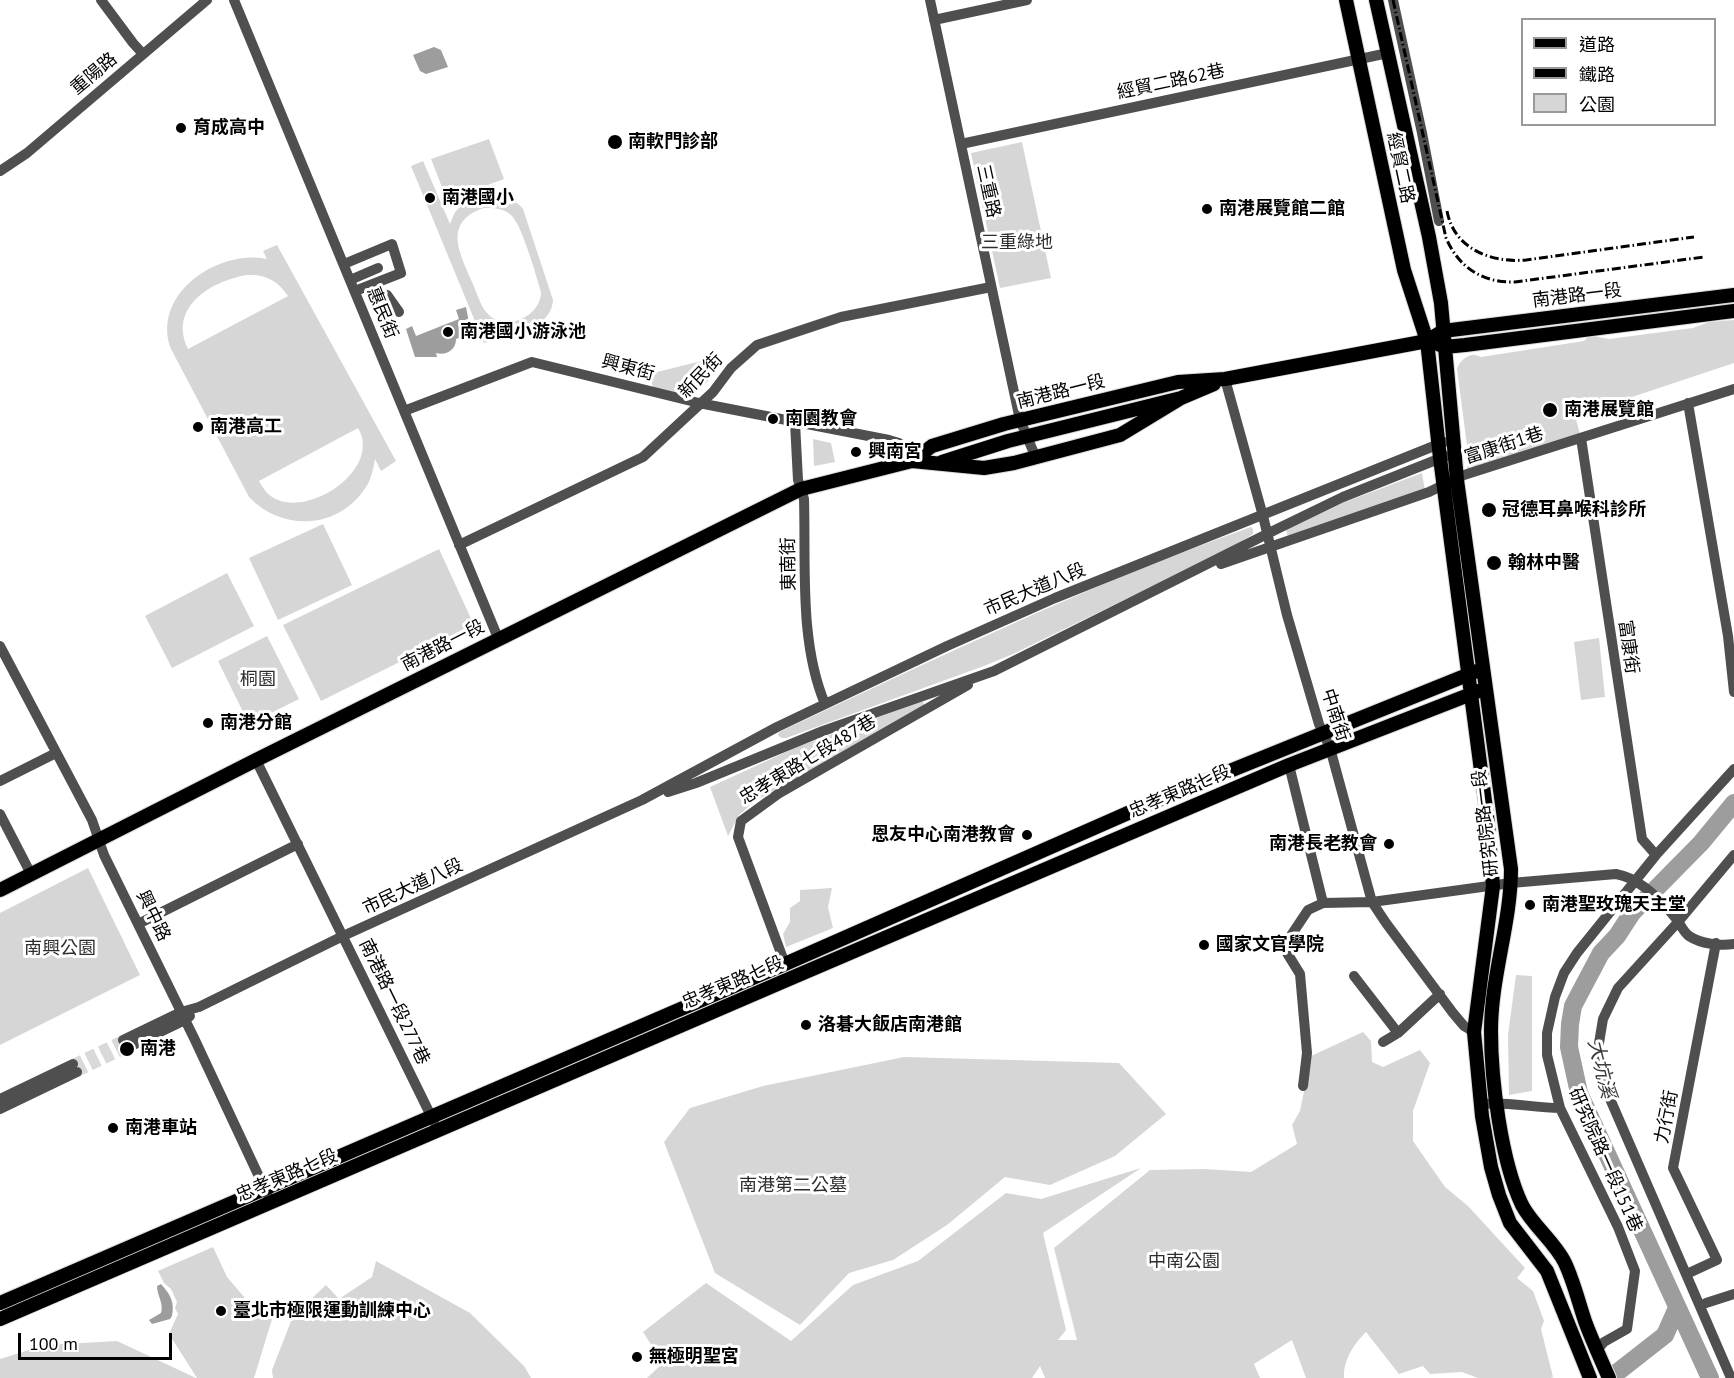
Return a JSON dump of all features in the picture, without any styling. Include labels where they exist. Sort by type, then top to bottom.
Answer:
[{"type":"main road","name":"經貿二路","points":[[1346,0],[1404,270],[1427,341]]},
{"type":"main road","name":"經貿二路","points":[[1376,0],[1429,237],[1441,303],[1443,331]]},
{"type":"main road","name":"南港路一段","points":[[912,461],[932,446],[1020,420],[1178,382],[1225,380],[1427,341],[1443,331],[1734,295]]},
{"type":"main road","name":"南港路一段","points":[[1427,341],[1445,347],[1734,311]]},
{"type":"main road","name":"研究院路一段","points":[[1443,331],[1454,454],[1450,482],[1470,693],[1488,825],[1493,886],[1474,1032],[1480,1104],[1491,1167],[1510,1223],[1546,1270],[1589,1375]]},
{"type":"main road","name":"研究院路一段","points":[[1427,341],[1439,451],[1450,482],[1492,727],[1511,869],[1511,894],[1491,1029],[1497,1102],[1515,1188],[1523,1207],[1564,1262],[1609,1378]]},
{"type":"main road","name":"南港路一段","points":[[0,890],[498,638],[801,489],[912,461],[937,463],[1027,437],[1181,398],[1225,380]]},
{"type":"main road","points":[[937,463],[984,468],[1036,458],[1120,435],[1181,398]]},
{"type":"main road","name":"忠孝東路七段","points":[[0,1319],[268,1196],[432,1117],[1142,806],[1482,669]]},
{"type":"main road","name":"忠孝東路七段","points":[[0,1303],[438,1130],[1288,765],[1484,689]]},
{"type":"street","points":[[101,0],[143,54]]},
{"type":"street","name":"重陽路","points":[[0,171],[27,153],[207,0]]},
{"type":"street","name":"惠民街","points":[[234,0],[498,638]]},
{"type":"street","name":"三重路","points":[[930,0],[1020,420],[1036,458]]},
{"type":"street","points":[[934,20],[1027,0]]},
{"type":"street","points":[[1393,0],[1439,221]]},
{"type":"street","name":"經貿二路62巷","points":[[961,144],[1388,53]]},
{"type":"street","points":[[344,264],[392,244],[401,273],[355,291]]},
{"type":"street","points":[[350,280],[378,268]]},
{"type":"street","name":"新民街","points":[[459,545],[643,457],[713,392],[731,368],[758,345],[841,317],[991,287]]},
{"type":"street","points":[[387,295],[399,312]]},
{"type":"street","name":"興東街","points":[[404,411],[532,362],[699,403],[899,443],[912,461]]},
{"type":"street","name":"中南街","points":[[1225,380],[1319,724],[1330,748],[1372,902],[1464,1026],[1474,1032]]},
{"type":"street","name":"富康街1巷","points":[[1180,578],[1429,492],[1464,475],[1734,389]]},
{"type":"street","points":[[1689,403],[1728,636],[1734,692]]},
{"type":"street","name":"東南街","points":[[795,423],[796,465],[804,499],[807,627],[814,676],[825,704]]},
{"type":"street","name":"富康街","points":[[1581,438],[1619,700],[1623,705],[1642,839],[1656,855]]},
{"type":"street","name":"市民大道八段","points":[[642,800],[696,783],[784,746],[994,671],[1267,533],[1439,451],[1453,439]]},
{"type":"street","name":"市民大道八段","points":[[125,1044],[343,936],[642,800],[777,727],[947,646],[1055,598],[1263,516],[1439,451],[1454,454]]},
{"type":"street","name":"興中路","points":[[0,646],[92,820],[138,924],[268,1196]]},
{"type":"street","points":[[0,675],[12,668]]},
{"type":"street","name":"忠孝東路七段487巷","points":[[785,964],[738,837],[741,821],[778,794],[994,671]]},
{"type":"street","points":[[777,727],[774,737],[784,746]]},
{"type":"street","points":[[0,781],[56,753]]},
{"type":"street","name":"南港路一段277巷","points":[[256,760],[438,1130]]},
{"type":"street","points":[[1288,765],[1323,903]]},
{"type":"street","name":"研究院路一段151巷","points":[[1599,1356],[1604,1342],[1628,1329],[1635,1271],[1618,1227],[1560,1108],[1547,1054],[1547,1033],[1555,997],[1564,973],[1577,953],[1638,883],[1656,855],[1734,769]]},
{"type":"street","points":[[0,814],[31,874]]},
{"type":"street","points":[[138,924],[298,844]]},
{"type":"street","points":[[1731,1378],[1604,1085],[1599,1065],[1599,1043],[1603,1018],[1618,988],[1678,922],[1734,855]]},
{"type":"street","points":[[1303,1086],[1307,1053],[1300,974],[1287,953],[1288,940],[1308,910],[1323,903],[1372,902],[1511,883],[1616,874],[1626,876],[1638,883],[1667,908],[1688,935],[1703,942],[1734,944]]},
{"type":"street","name":"力行街","points":[[1691,1272],[1718,1260],[1673,1168],[1716,944]]},
{"type":"street","points":[[1354,976],[1398,1033]]},
{"type":"street","points":[[1383,1042],[1398,1033],[1440,994]]},
{"type":"street","points":[[2,1101],[75,1068]]},
{"type":"street","points":[[1480,1104],[1497,1102],[1538,1108],[1560,1108]]},
{"type":"street","points":[[1706,1303],[1734,1294]]},
{"type":"green space","points":[[489,139],[504,179],[447,200],[431,159]]},
{"type":"green space","name":"三重綠地","points":[[1022,142],[1051,278],[1000,288],[971,153]]},
{"type":"green space","points":[[423,161],[450,224],[456,211],[463,205],[480,198],[499,196],[508,198],[523,209],[553,300],[546,318],[529,329],[519,332],[499,331],[491,327],[495,340],[484,343],[411,166]],"holes":[[[484,208],[505,211],[515,220],[541,292],[540,301],[535,308],[522,319],[513,322],[496,320],[486,312],[459,250],[459,230],[463,221]]]},
{"type":"green space","points":[[277,245],[396,461],[381,471],[375,459],[370,479],[364,490],[339,513],[324,519],[292,520],[277,516],[262,508],[249,497],[171,349],[167,329],[171,311],[179,294],[209,269],[228,261],[248,258],[267,259],[263,251]],"holes":[[[247,275],[271,280],[288,296],[188,349],[183,334],[184,321],[188,309],[196,298],[220,283]],[[358,428],[363,444],[359,461],[349,476],[335,489],[317,498],[299,502],[281,501],[267,493],[259,481]]]},
{"type":"green space","points":[[1734,320],[1734,363],[1575,416],[1580,434],[1468,470],[1468,453],[1457,369],[1466,357],[1477,355],[1481,357],[1584,341],[1593,336],[1609,339]]},
{"type":"green space","points":[[705,360],[712,377],[693,397],[653,387],[649,374]]},
{"type":"green space","points":[[813,439],[831,443],[835,462],[814,466]]},
{"type":"green space","points":[[1422,473],[1425,491],[1288,537],[1286,530],[1345,502]]},
{"type":"green space","points":[[323,524],[352,585],[278,620],[249,558]]},
{"type":"green space","points":[[1251,527],[1253,534],[1233,547],[1013,654],[786,738],[778,735],[779,732],[1071,598]]},
{"type":"green space","points":[[439,549],[474,625],[321,701],[283,625]]},
{"type":"green space","points":[[227,573],[254,626],[172,668],[145,616]]},
{"type":"green space","name":"桐園","points":[[267,636],[299,699],[249,724],[218,661]]},
{"type":"green space","points":[[1599,638],[1605,697],[1581,700],[1574,642]]},
{"type":"green space","points":[[923,701],[925,707],[755,801],[739,815],[728,836],[710,787],[797,747]]},
{"type":"green space","name":"南興公園","points":[[88,868],[140,975],[0,1045],[0,913]]},
{"type":"green space","points":[[832,888],[828,907],[833,928],[786,947],[783,934],[790,922],[790,908],[800,901],[800,890]]},
{"type":"green space","points":[[1516,975],[1532,976],[1532,1091],[1509,1095],[1508,1035]]},
{"type":"green space","name":"中南公園","points":[[1363,1032],[1371,1041],[1372,1062],[1383,1067],[1420,1050],[1430,1063],[1413,1111],[1413,1141],[1445,1187],[1468,1206],[1525,1268],[1517,1278],[1533,1291],[1544,1321],[1541,1329],[1553,1377],[1478,1378],[1462,1372],[1430,1374],[1423,1366],[1399,1374],[1366,1332],[1350,1353],[1345,1365],[1344,1378],[1306,1378],[1292,1340],[1254,1364],[1260,1378],[1045,1378],[1040,1366],[1032,1378],[647,1378],[663,1363],[643,1332],[706,1283],[791,1341],[853,1285],[918,1261],[1006,1193],[1041,1199],[1141,1168],[1043,1233],[1066,1330],[1058,1340],[1077,1340],[1054,1248],[1150,1170],[1204,1169],[1251,1172],[1297,1144],[1292,1125],[1300,1111],[1311,1056]]},
{"type":"green space","name":"南港第二公墓","points":[[904,1057],[1119,1063],[1166,1114],[1115,1156],[1050,1185],[1005,1177],[947,1225],[893,1260],[849,1273],[800,1325],[715,1273],[664,1142],[690,1108],[763,1086]]},
{"type":"green space","name":"臺北市極限運動訓練中心","points":[[213,1247],[227,1277],[245,1298],[273,1316],[254,1378],[197,1378],[169,1334],[178,1314],[175,1308],[177,1302],[158,1271]]},
{"type":"green space","points":[[376,1261],[470,1313],[524,1366],[531,1378],[273,1378],[272,1370],[293,1316],[326,1285],[339,1299],[372,1277]]},
{"type":"green space","points":[[117,1341],[196,1378],[0,1378],[0,1359],[45,1345]]},
{"type":"shaded area","points":[[434,47],[441,50],[448,67],[426,74],[420,71],[413,55]]},
{"type":"shaded area","name":"南港國小游泳池","points":[[466,307],[470,328],[466,335],[456,339],[450,351],[443,354],[436,353],[437,357],[415,357],[406,329],[412,326],[416,336],[459,319],[456,310]]},
{"type":"shaded area","points":[[161,1284],[171,1298],[172,1316],[170,1319],[152,1324],[149,1320],[161,1313],[162,1306],[157,1286]]},
{"type":"waterway","name":"大坑溪","points":[[1710,1378],[1579,1093],[1569,1047],[1573,1006],[1601,953],[1617,936],[1632,913],[1701,843],[1734,803]]},
{"type":"waterway","points":[[1610,1378],[1665,1335],[1677,1308]]},
{"type":"tunnel","points":[[73,1064],[123,1040]]},
{"type":"tunnel","points":[[77,1072],[127,1048]]},
{"type":"railway","points":[[1393,0],[1446,238],[1458,258],[1473,272],[1493,280],[1515,282],[1704,257]]},
{"type":"railway","points":[[1447,211],[1457,235],[1466,244],[1487,256],[1500,259],[1526,260],[1694,237]]},
{"type":"place","name":"育成高中","points":[[181,128]]},
{"type":"place","name":"南軟門診部","points":[[615,142]]},
{"type":"place","name":"南港國小","points":[[430,198]]},
{"type":"place","name":"南港展覽館二館","points":[[1207,209]]},
{"type":"place","name":"南港國小游泳池","points":[[448,332]]},
{"type":"place","name":"南港展覽館","points":[[1550,410]]},
{"type":"place","name":"南園教會","points":[[773,419]]},
{"type":"place","name":"南港高工","points":[[198,427]]},
{"type":"place","name":"興南宮","points":[[856,452]]},
{"type":"place","name":"冠德耳鼻喉科診所","points":[[1489,510]]},
{"type":"place","name":"翰林中醫","points":[[1494,563]]},
{"type":"place","name":"南港分館","points":[[208,723]]},
{"type":"place","name":"恩友中心南港教會","points":[[1027,835]]},
{"type":"place","name":"南港長老教會","points":[[1389,844]]},
{"type":"place","name":"南港聖玫瑰天主堂","points":[[1530,905]]},
{"type":"place","name":"國家文官學院","points":[[1204,945]]},
{"type":"place","name":"洛碁大飯店南港館","points":[[806,1025]]},
{"type":"place","name":"南港","points":[[127,1049]]},
{"type":"place","name":"南港車站","points":[[113,1128]]},
{"type":"place","name":"臺北市極限運動訓練中心","points":[[221,1311]]},
{"type":"place","name":"無極明聖宮","points":[[637,1357]]}]
